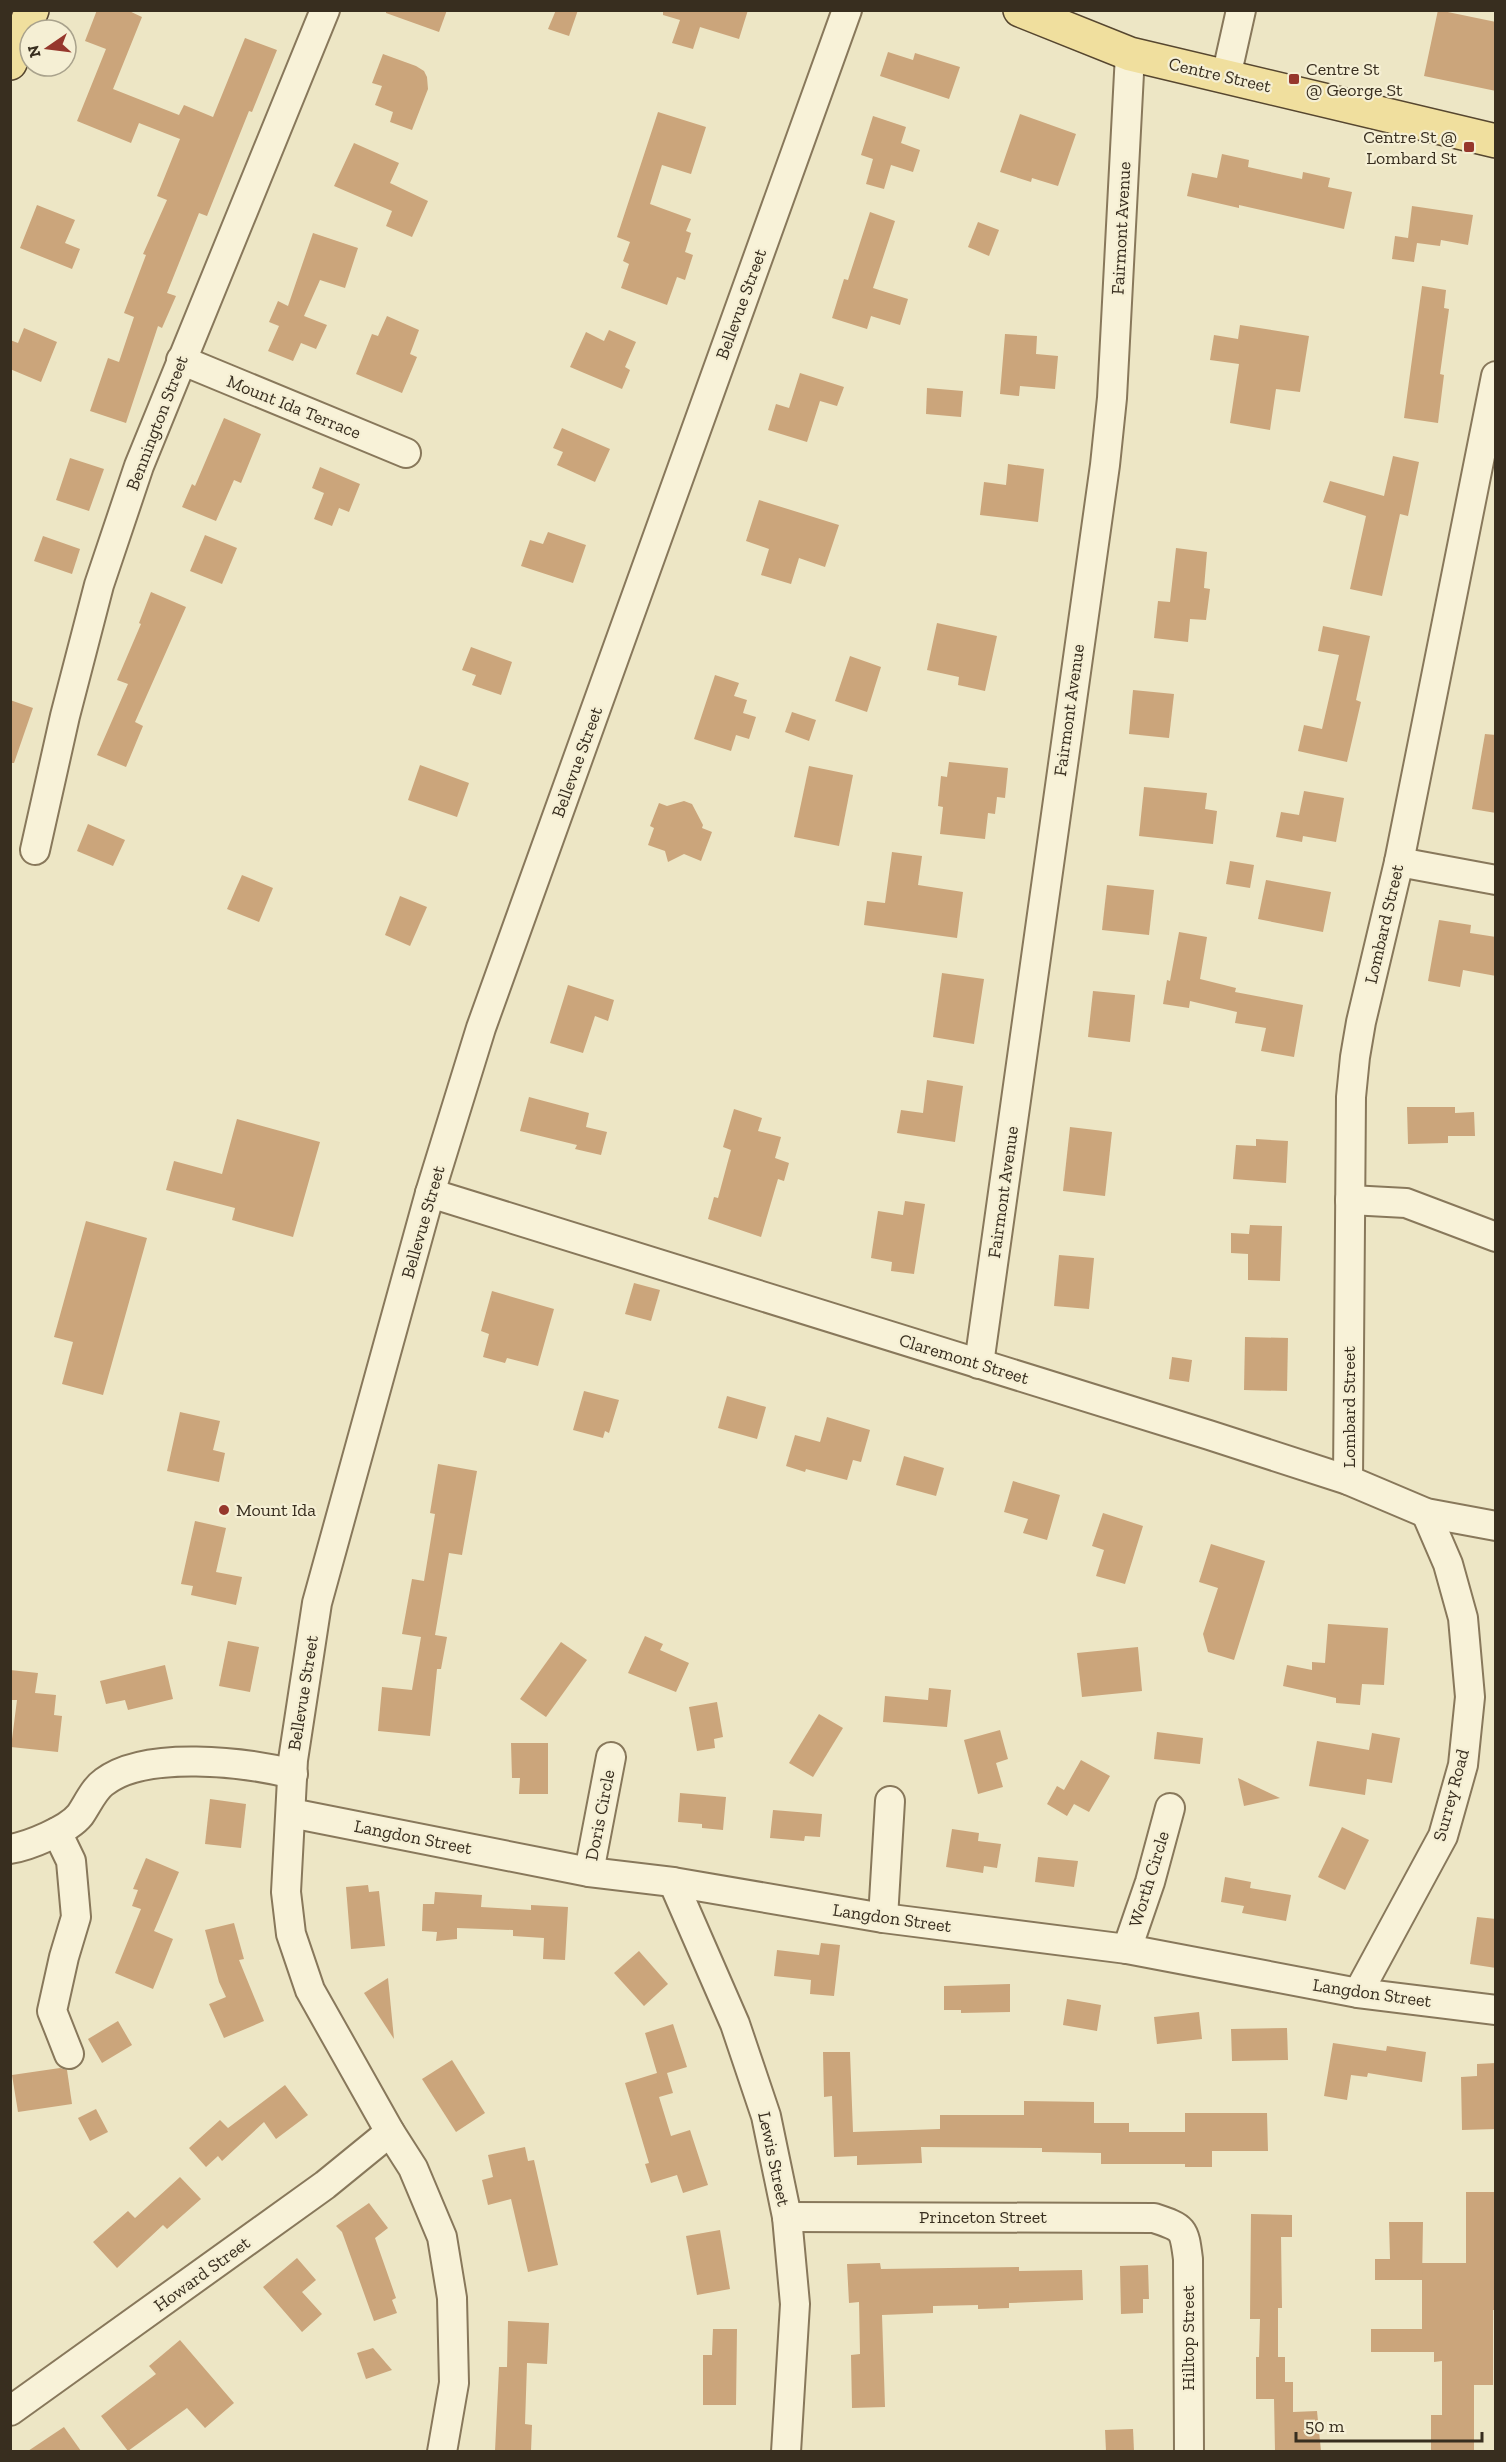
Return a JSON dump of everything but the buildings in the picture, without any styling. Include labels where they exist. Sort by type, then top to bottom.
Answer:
[{"type":"main road","points":[[10,63],[32,10]]},
{"type":"main road","name":"Centre Street","points":[[1020,10],[1130,54],[1496,141]]},
{"type":"street","name":"Bennington Street","points":[[35,850],[65,716],[99,585],[139,466],[325,10]]},
{"type":"street","name":"Bellevue Street","points":[[442,2451],[454,2384],[452,2298],[442,2237],[413,2168],[390,2132],[310,1990],[291,1934],[286,1892],[293,1774],[317,1603],[430,1193],[504,960],[847,10]]},
{"type":"street","points":[[1226,76],[1241,10]]},
{"type":"street","name":"Fairmont Avenue","points":[[979,1364],[1105,465],[1112,398],[1130,54]]},
{"type":"street","name":"Mount Ida Terrace","points":[[182,360],[406,453]]},
{"type":"street","name":"Lombard Street","points":[[1348,1480],[1351,1097],[1355,1057],[1399,861],[1496,376]]},
{"type":"street","points":[[1399,861],[1496,880]]},
{"type":"street","name":"Claremont Street","points":[[430,1193],[1348,1480],[1426,1513],[1496,1526]]},
{"type":"street","points":[[1350,1200],[1406,1203],[1496,1237]]},
{"type":"street","name":"Surrey Road","points":[[1358,1993],[1443,1836],[1463,1765],[1470,1697],[1463,1618],[1448,1564],[1426,1513]]},
{"type":"street","name":"Doris Circle","points":[[590,1872],[611,1757]]},
{"type":"street","points":[[10,1849],[57,1832],[78,1818],[103,1782],[129,1769],[199,1761],[255,1766],[293,1774]]},
{"type":"street","points":[[883,1918],[890,1801]]},
{"type":"street","name":"Worth Circle","points":[[1127,1949],[1150,1882],[1170,1808]]},
{"type":"street","name":"Langdon Street","points":[[291,1813],[590,1872],[673,1882],[883,1918],[1127,1949],[1358,1993],[1496,2010]]},
{"type":"street","points":[[57,1832],[71,1861],[76,1917],[52,2011],[69,2055]]},
{"type":"street","name":"Lewis Street","points":[[673,1882],[735,2024],[766,2116],[787,2217],[795,2304],[786,2451]]},
{"type":"street","name":"Howard Street","points":[[10,2411],[325,2185],[390,2132]]},
{"type":"street","name":"Princeton Street","points":[[787,2217],[1155,2218],[1178,2226]]},
{"type":"street","name":"Hilltop Street","points":[[1178,2226],[1185,2236],[1188,2259],[1189,2451]]},
{"type":"place","name":"Centre St @ George St","points":[[1294,79]]},
{"type":"place","name":"Centre St @ Lombard St","points":[[1469,147]]},
{"type":"place","name":"Mount Ida","points":[[224,1510]]}]
